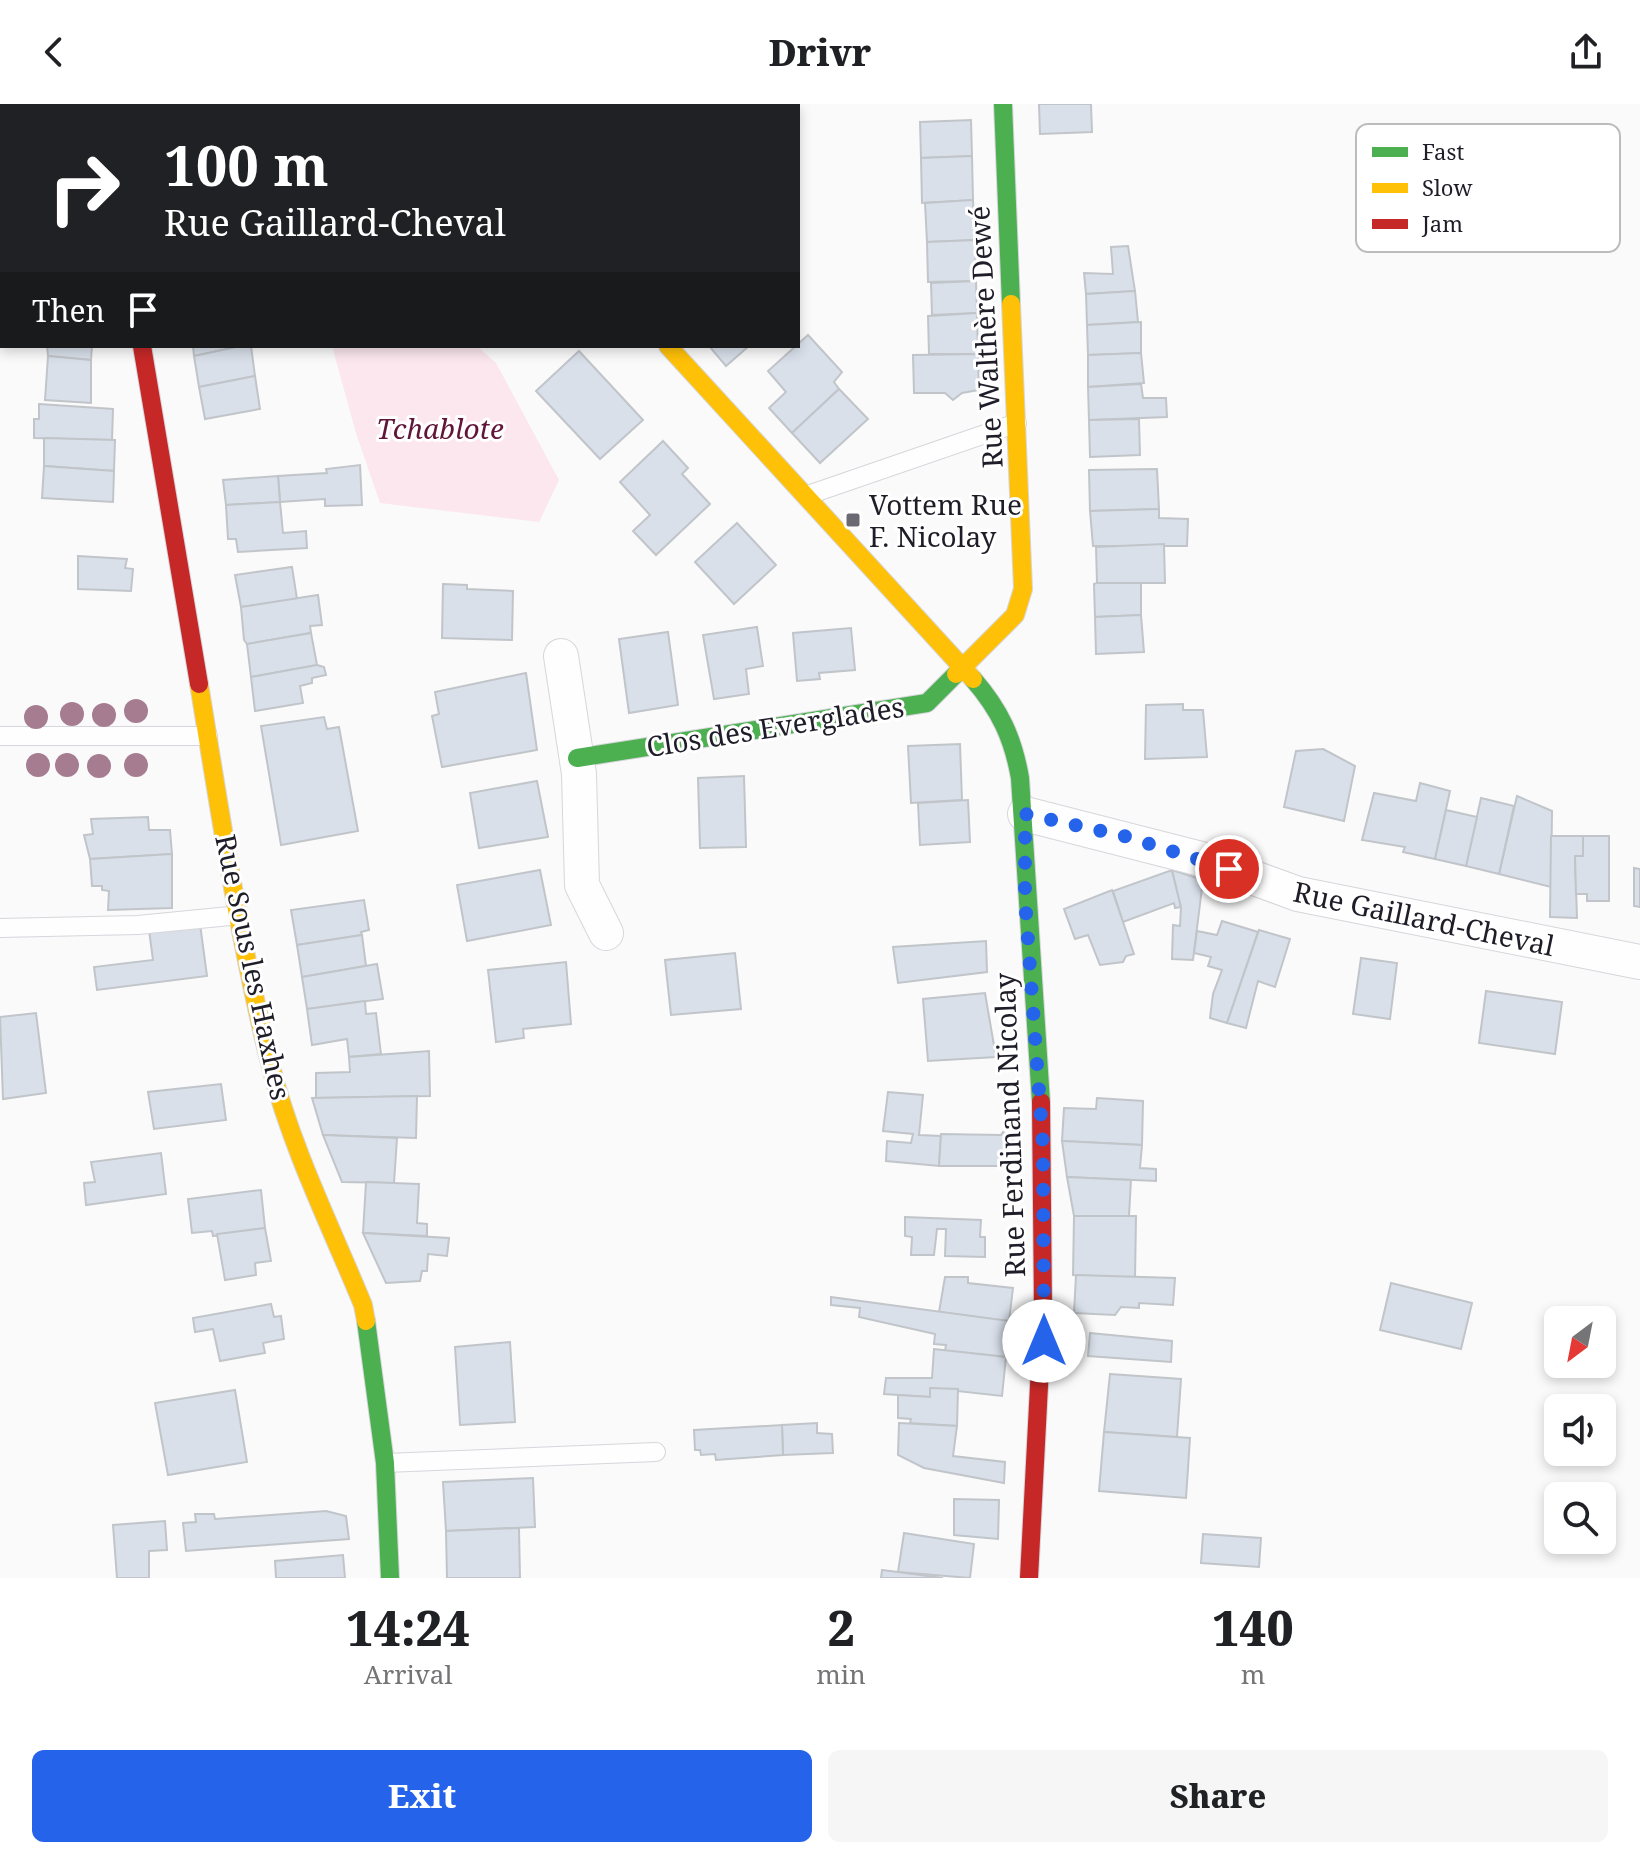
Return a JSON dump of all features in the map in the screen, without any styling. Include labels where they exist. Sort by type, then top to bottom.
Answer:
[{"type":"street","name":"Rue Walthère Dewé","points":[[962,670],[1015,615],[1023,589],[1003,104]]},
{"type":"street","name":"Rue Sous les Haxhes","points":[[142,348],[240,915],[275,1082],[363,1305],[375,1371],[385,1463],[390,1578]]},
{"type":"street","points":[[670,348],[808,495],[996,705],[1013,734],[1025,814]]},
{"type":"street","points":[[561,656],[577,758],[582,885],[606,933]]},
{"type":"street","name":"Clos des Everglades","points":[[577,758],[927,703],[962,670]]},
{"type":"street","name":"Rue Gaillard-Cheval","points":[[1025,814],[1192,856],[1298,894],[1640,962]]},
{"type":"street","name":"Rue Ferdinand Nicolay","points":[[1025,814],[1025,899],[1043,1176],[1044,1341],[1029,1578]]},
{"type":"lane","points":[[808,495],[1017,423]]},
{"type":"lane","points":[[0,736],[208,736]]},
{"type":"lane","points":[[0,928],[138,925],[240,915]]},
{"type":"lane","points":[[385,1463],[656,1452]]},
{"type":"green space","name":"Tchablote","points":[[333,348],[479,348],[496,363],[559,480],[539,522],[380,503],[356,433]]},
{"type":"building","points":[[1039,104],[1091,104],[1092,132],[1040,134]]},
{"type":"building","points":[[971,120],[972,156],[921,158],[920,122]]},
{"type":"building","points":[[972,156],[973,200],[922,203],[921,158]]},
{"type":"building","points":[[973,200],[975,240],[927,242],[925,203]]},
{"type":"building","points":[[975,240],[976,281],[928,282],[927,242]]},
{"type":"building","points":[[1128,246],[1135,291],[1086,294],[1084,273],[1113,274],[1111,247]]},
{"type":"building","points":[[976,281],[977,313],[932,315],[931,283]]},
{"type":"building","points":[[1135,291],[1138,322],[1087,325],[1086,294]]},
{"type":"building","points":[[977,313],[978,354],[929,354],[928,316]]},
{"type":"building","points":[[1141,322],[1141,353],[1088,355],[1087,325]]},
{"type":"building","points":[[808,335],[842,372],[834,382],[839,389],[792,433],[769,408],[786,392],[768,371],[794,348],[800,348],[800,342]]},
{"type":"building","points":[[47,348],[92,348],[91,360],[48,356]]},
{"type":"building","points":[[193,348],[232,348],[194,356]]},
{"type":"building","points":[[232,348],[251,348],[255,376],[199,387],[194,356]]},
{"type":"building","points":[[711,348],[747,348],[726,366]]},
{"type":"building","points":[[579,351],[643,420],[600,459],[536,391]]},
{"type":"building","points":[[1141,353],[1144,383],[1088,387],[1088,355]]},
{"type":"building","points":[[978,354],[979,390],[962,393],[953,400],[945,393],[914,393],[913,355]]},
{"type":"building","points":[[48,356],[91,360],[91,403],[45,400]]},
{"type":"building","points":[[255,376],[260,409],[205,419],[199,387]]},
{"type":"building","points":[[1141,384],[1143,398],[1166,398],[1167,417],[1089,420],[1088,387]]},
{"type":"building","points":[[839,389],[868,419],[820,463],[792,433]]},
{"type":"building","points":[[39,404],[113,409],[112,440],[34,438],[34,419],[39,419]]},
{"type":"building","points":[[1139,419],[1140,455],[1090,457],[1089,420]]},
{"type":"building","points":[[44,438],[115,440],[114,471],[44,466]]},
{"type":"building","points":[[663,441],[688,468],[682,474],[710,504],[656,555],[633,531],[650,515],[620,482]]},
{"type":"building","points":[[360,465],[362,505],[325,506],[325,499],[280,502],[278,476],[327,473],[326,469]]},
{"type":"building","points":[[44,466],[114,471],[113,502],[42,498]]},
{"type":"building","points":[[1157,469],[1159,509],[1090,511],[1089,470]]},
{"type":"building","points":[[278,476],[280,502],[226,505],[223,480]]},
{"type":"building","points":[[280,502],[283,533],[306,531],[307,548],[238,552],[236,539],[228,539],[226,505]]},
{"type":"building","points":[[1159,509],[1159,518],[1188,519],[1187,546],[1093,546],[1090,511]]},
{"type":"building","points":[[737,523],[776,565],[734,604],[695,562]]},
{"type":"building","points":[[1164,544],[1165,583],[1097,583],[1096,547]]},
{"type":"building","points":[[78,556],[127,559],[125,568],[133,569],[131,591],[78,589]]},
{"type":"building","points":[[292,567],[297,599],[241,607],[235,575]]},
{"type":"building","points":[[1141,583],[1141,615],[1095,617],[1094,584]]},
{"type":"building","points":[[443,584],[467,585],[467,589],[513,591],[512,640],[442,638]]},
{"type":"building","points":[[318,595],[322,625],[310,626],[311,633],[247,644],[244,640],[241,607]]},
{"type":"building","points":[[1141,615],[1144,652],[1096,654],[1095,617]]},
{"type":"building","points":[[757,627],[763,666],[746,669],[749,694],[714,699],[703,635]]},
{"type":"building","points":[[851,628],[855,670],[819,673],[820,679],[797,681],[793,633]]},
{"type":"building","points":[[668,632],[678,705],[629,713],[619,639]]},
{"type":"building","points":[[311,633],[317,665],[251,677],[247,644]]},
{"type":"building","points":[[317,665],[324,667],[326,675],[312,678],[312,683],[300,686],[303,703],[255,711],[251,677]]},
{"type":"building","points":[[526,673],[537,750],[442,767],[432,716],[439,714],[435,692]]},
{"type":"building","points":[[1183,704],[1183,710],[1203,710],[1207,757],[1145,759],[1146,705]]},
{"type":"building","points":[[324,717],[327,729],[339,727],[358,831],[281,845],[261,726]]},
{"type":"building","points":[[960,744],[962,800],[911,803],[908,746]]},
{"type":"building","points":[[1323,749],[1355,766],[1344,821],[1284,807],[1296,751]]},
{"type":"building","points":[[744,776],[746,847],[700,848],[698,778]]},
{"type":"building","points":[[537,781],[548,837],[479,848],[470,793]]},
{"type":"building","points":[[1420,783],[1450,791],[1435,859],[1403,852],[1405,847],[1362,840],[1374,793],[1416,801]]},
{"type":"building","points":[[1517,796],[1552,811],[1551,887],[1499,874]]},
{"type":"building","points":[[1481,798],[1514,806],[1499,874],[1466,866]]},
{"type":"building","points":[[968,800],[970,842],[920,845],[918,803]]},
{"type":"building","points":[[1446,810],[1477,817],[1466,866],[1435,859]]},
{"type":"building","points":[[148,817],[149,830],[170,830],[172,854],[90,859],[84,835],[93,834],[91,819]]},
{"type":"building","points":[[1551,836],[1583,836],[1583,856],[1575,856],[1577,918],[1550,917]]},
{"type":"building","points":[[1583,836],[1609,836],[1609,901],[1587,901],[1587,894],[1576,894],[1575,856],[1583,856]]},
{"type":"building","points":[[172,854],[172,908],[108,910],[109,891],[102,890],[102,886],[92,886],[90,859]]},
{"type":"building","points":[[1634,868],[1640,869],[1640,907],[1634,906]]},
{"type":"building","points":[[540,870],[551,925],[467,941],[457,885]]},
{"type":"building","points":[[1172,870],[1181,907],[1175,908],[1174,903],[1123,922],[1113,891]]},
{"type":"building","points":[[1172,870],[1203,880],[1193,960],[1172,959],[1173,925],[1180,926],[1181,907]]},
{"type":"building","points":[[1112,890],[1134,954],[1126,956],[1123,962],[1100,965],[1088,935],[1075,939],[1064,909]]},
{"type":"building","points":[[364,900],[369,930],[361,932],[362,935],[297,945],[291,910]]},
{"type":"building","points":[[1222,921],[1258,932],[1227,1023],[1210,1018],[1213,994],[1222,970],[1208,966],[1211,957],[1194,953],[1197,931],[1217,935]]},
{"type":"building","points":[[200,924],[207,976],[97,990],[94,967],[153,960],[149,930]]},
{"type":"building","points":[[1259,930],[1290,939],[1275,987],[1258,981],[1246,1028],[1227,1023]]},
{"type":"building","points":[[362,935],[366,966],[302,977],[297,945]]},
{"type":"building","points":[[986,941],[987,972],[898,983],[893,947]]},
{"type":"building","points":[[735,953],[741,1009],[671,1015],[665,960]]},
{"type":"building","points":[[1361,958],[1397,963],[1390,1019],[1353,1014]]},
{"type":"building","points":[[566,962],[571,1024],[523,1029],[524,1038],[496,1042],[488,970]]},
{"type":"building","points":[[377,964],[383,999],[307,1009],[302,977]]},
{"type":"building","points":[[1486,991],[1562,1002],[1555,1054],[1479,1043]]},
{"type":"building","points":[[985,993],[996,1057],[928,1061],[923,999]]},
{"type":"building","points":[[365,1001],[366,1014],[376,1013],[381,1054],[349,1057],[347,1039],[312,1045],[307,1009]]},
{"type":"building","points":[[36,1013],[46,1093],[3,1099],[0,1017]]},
{"type":"building","points":[[429,1051],[430,1096],[316,1098],[316,1073],[350,1072],[349,1057]]},
{"type":"building","points":[[221,1084],[226,1120],[154,1129],[148,1092]]},
{"type":"building","points":[[888,1092],[923,1095],[919,1135],[941,1136],[939,1166],[886,1161],[887,1141],[911,1143],[913,1134],[883,1131]]},
{"type":"building","points":[[417,1096],[416,1138],[323,1135],[312,1098]]},
{"type":"building","points":[[1097,1098],[1143,1101],[1142,1145],[1062,1141],[1064,1108],[1096,1109]]},
{"type":"building","points":[[1003,1132],[1013,1140],[1009,1144],[1010,1166],[939,1166],[941,1134],[1001,1135]]},
{"type":"building","points":[[323,1135],[397,1138],[394,1183],[342,1182]]},
{"type":"building","points":[[1062,1141],[1142,1145],[1140,1168],[1156,1169],[1156,1181],[1067,1177]]},
{"type":"building","points":[[161,1153],[166,1194],[86,1205],[84,1183],[95,1182],[91,1162]]},
{"type":"building","points":[[1067,1177],[1131,1180],[1129,1216],[1074,1216]]},
{"type":"building","points":[[366,1182],[419,1184],[417,1223],[427,1224],[427,1236],[363,1233]]},
{"type":"building","points":[[261,1190],[265,1228],[213,1236],[212,1231],[192,1233],[188,1199]]},
{"type":"building","points":[[1074,1216],[1136,1216],[1135,1279],[1073,1275]]},
{"type":"building","points":[[905,1217],[981,1220],[980,1237],[985,1237],[985,1257],[945,1256],[946,1229],[937,1229],[934,1255],[911,1255],[912,1237],[905,1236]]},
{"type":"building","points":[[265,1228],[271,1261],[255,1263],[256,1275],[225,1280],[217,1234]]},
{"type":"building","points":[[363,1233],[449,1238],[447,1256],[428,1254],[427,1271],[422,1271],[420,1281],[386,1283]]},
{"type":"building","points":[[1076,1275],[1175,1278],[1173,1305],[1139,1303],[1139,1308],[1121,1307],[1115,1315],[1074,1313]]},
{"type":"building","points":[[945,1277],[968,1277],[968,1283],[1013,1288],[1009,1321],[939,1312]]},
{"type":"building","points":[[1391,1283],[1472,1303],[1461,1349],[1380,1330]]},
{"type":"building","points":[[831,1297],[1009,1321],[1006,1357],[945,1351],[946,1345],[934,1344],[935,1334],[859,1317],[860,1308],[831,1305]]},
{"type":"building","points":[[271,1304],[274,1317],[281,1316],[284,1339],[263,1343],[265,1353],[220,1361],[213,1329],[195,1332],[193,1318]]},
{"type":"building","points":[[1090,1333],[1172,1341],[1171,1362],[1088,1356]]},
{"type":"building","points":[[510,1342],[515,1422],[460,1425],[455,1347]]},
{"type":"building","points":[[934,1349],[1006,1357],[1002,1396],[930,1388],[930,1397],[884,1394],[886,1378],[932,1378]]},
{"type":"building","points":[[1110,1374],[1181,1379],[1177,1437],[1104,1432]]},
{"type":"building","points":[[930,1388],[958,1389],[957,1426],[910,1423],[911,1419],[898,1418],[898,1395],[930,1397]]},
{"type":"building","points":[[235,1390],[247,1462],[168,1475],[155,1403]]},
{"type":"building","points":[[817,1423],[817,1433],[832,1434],[833,1453],[783,1455],[782,1425]]},
{"type":"building","points":[[899,1423],[957,1426],[953,1456],[1005,1462],[1004,1483],[924,1468],[898,1455]]},
{"type":"building","points":[[782,1425],[783,1455],[716,1460],[715,1454],[701,1455],[700,1450],[695,1450],[694,1430]]},
{"type":"building","points":[[1104,1432],[1190,1438],[1186,1498],[1099,1491]]},
{"type":"building","points":[[533,1478],[535,1527],[446,1531],[443,1482]]},
{"type":"building","points":[[954,1499],[999,1500],[998,1539],[954,1535]]},
{"type":"building","points":[[326,1511],[346,1516],[349,1539],[186,1551],[183,1523],[196,1522],[195,1514],[214,1514],[215,1519]]},
{"type":"building","points":[[165,1521],[167,1550],[149,1551],[149,1578],[117,1578],[113,1525]]},
{"type":"building","points":[[519,1528],[520,1578],[447,1578],[446,1531]]},
{"type":"building","points":[[904,1533],[974,1544],[970,1578],[898,1572]]},
{"type":"building","points":[[1203,1534],[1261,1538],[1259,1567],[1201,1563]]},
{"type":"building","points":[[343,1555],[345,1578],[276,1578],[275,1561]]},
{"type":"building","points":[[882,1570],[898,1572],[943,1578],[881,1578]]},
{"type":"traffic: fast","points":[[1003,104],[1011,304]]},
{"type":"traffic: fast","points":[[577,758],[927,703],[956,674]]},
{"type":"traffic: fast","points":[[973,679],[1004,725],[1020,778],[1041,1102]]},
{"type":"traffic: fast","points":[[366,1321],[385,1463],[390,1578]]},
{"type":"traffic: slow","points":[[956,674],[1015,615],[1023,589],[1011,304]]},
{"type":"traffic: slow","points":[[670,348],[973,679]]},
{"type":"traffic: slow","points":[[199,684],[240,924],[271,1067],[301,1158],[363,1305],[366,1321]]},
{"type":"traffic: jam","points":[[142,348],[199,684]]},
{"type":"traffic: jam","points":[[1029,1578],[1043,1309],[1041,1102]]},
{"type":"place","name":"Vottem Rue F. Nicolay","points":[[853,520]]},
{"type":"route","points":[[1044,1341],[1043,1146],[1025,899],[1025,814],[1124,836],[1229,869]]}]
